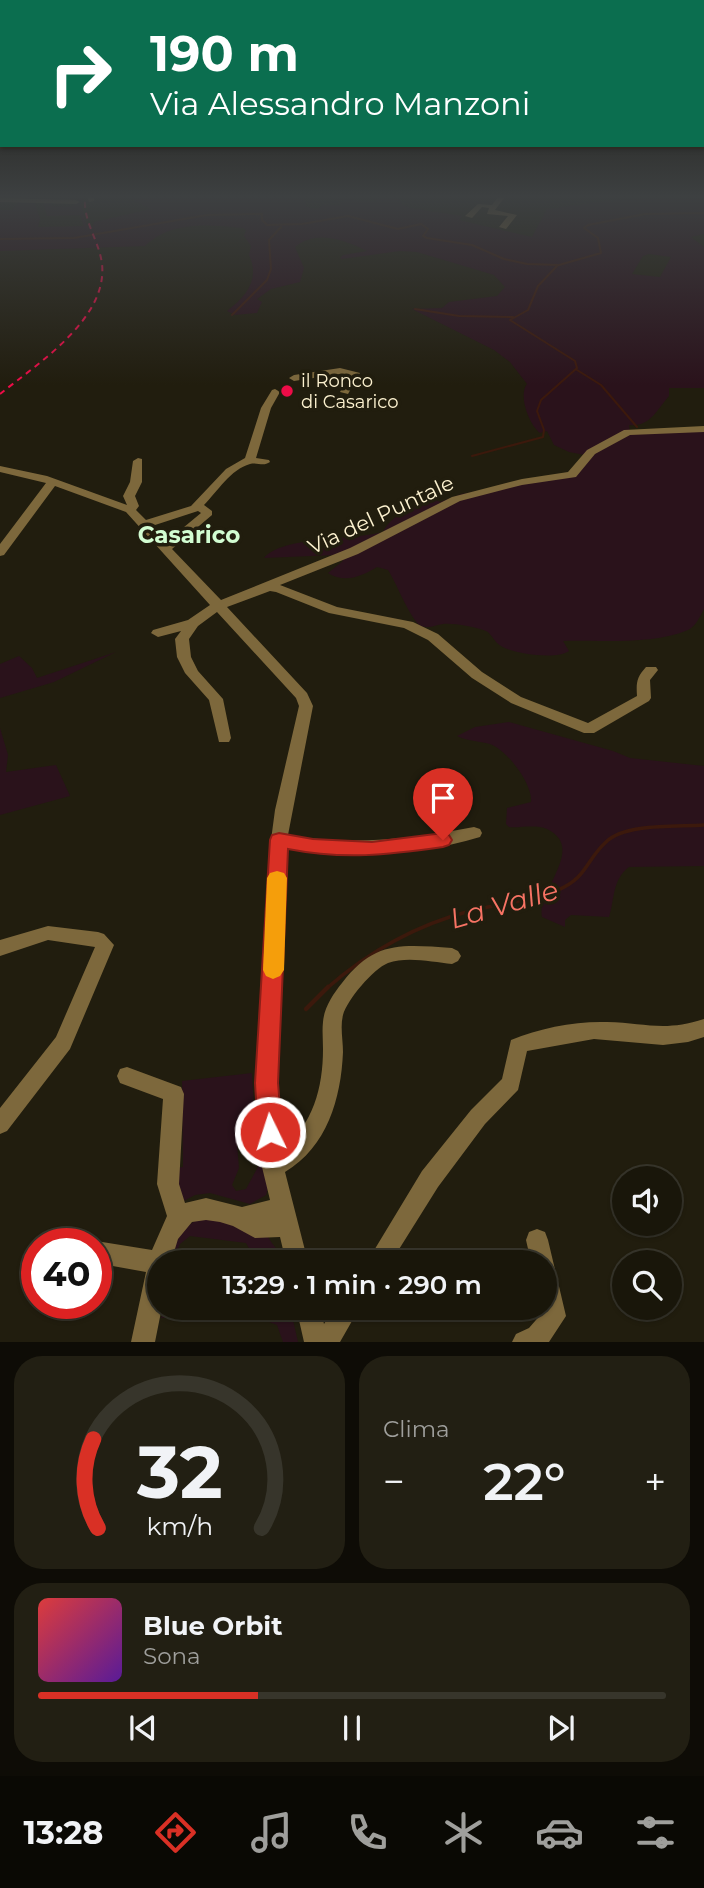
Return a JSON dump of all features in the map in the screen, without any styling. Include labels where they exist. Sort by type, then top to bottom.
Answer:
[{"type":"street","points":[[294,378],[340,371],[355,373],[345,392]]},
{"type":"street","points":[[144,525],[169,519],[198,506],[230,471],[249,460],[266,408],[275,392]]},
{"type":"street","name":"Via del Puntale","points":[[158,633],[193,623],[219,605],[354,551],[456,499],[522,482],[572,475],[591,452],[628,432],[704,429]]},
{"type":"street","points":[[249,460],[265,462]]},
{"type":"street","points":[[130,510],[133,506],[129,496],[136,482],[138,461]]},
{"type":"street","points":[[0,469],[27,473],[130,510],[302,696],[306,706],[279,840],[267,1083],[273,1167],[294,1250]]},
{"type":"street","points":[[3,545],[52,482]]},
{"type":"street","points":[[167,547],[208,513],[198,506]]},
{"type":"street","points":[[269,587],[284,590],[334,610],[408,625],[433,637],[477,675],[516,700],[589,729],[644,698],[643,679],[651,670]]},
{"type":"street","points":[[193,623],[182,639],[184,657],[192,673],[216,699],[224,738]]},
{"type":"street","points":[[279,840],[313,847],[372,849],[474,833]]},
{"type":"street","points":[[0,947],[48,933],[98,939],[105,944],[63,1043],[0,1124]]},
{"type":"street","points":[[273,1167],[291,1159],[309,1140],[328,1100],[334,1013],[352,983],[381,958],[401,953],[452,956]]},
{"type":"street","points":[[385,1250],[430,1179],[478,1117],[511,1083],[518,1046],[603,1030],[658,1038],[684,1036],[704,1028]]},
{"type":"street","points":[[127,1076],[174,1094],[168,1184],[179,1218]]},
{"type":"street","points":[[163,1250],[168,1230],[179,1218],[210,1208],[242,1218],[256,1227],[286,1215]]},
{"type":"street","points":[[112,1255],[147,1261]]},
{"type":"street","points":[[143,1342],[147,1320]]},
{"type":"street","points":[[311,1320],[316,1341],[331,1334],[340,1320]]},
{"type":"street","points":[[524,1342],[537,1338],[551,1320]]},
{"type":"shaded area","points":[[251,260],[300,260],[304,268],[300,282],[271,289],[257,299],[262,302],[257,313],[235,315],[227,311],[250,286]]},
{"type":"shaded area","points":[[443,260],[641,260],[632,274],[660,277],[670,260],[704,260],[704,388],[669,388],[669,396],[652,417],[642,423],[629,425],[630,433],[704,431],[704,609],[693,627],[688,630],[659,638],[626,641],[563,641],[569,651],[563,654],[525,653],[501,646],[488,632],[476,628],[448,624],[421,626],[408,609],[388,570],[377,567],[359,576],[341,578],[328,573],[343,561],[335,555],[264,558],[273,551],[302,542],[383,532],[397,516],[432,498],[440,502],[461,494],[563,477],[590,456],[569,452],[554,445],[547,431],[540,433],[536,429],[524,402],[527,384],[510,362],[494,350],[412,309],[442,308],[449,302],[497,296],[505,287],[494,275]]},
{"type":"shaded area","points":[[116,652],[54,682],[0,698],[0,664],[19,656],[32,668],[37,678]]},
{"type":"shaded area","points":[[509,722],[630,758],[704,766],[704,866],[629,867],[617,884],[609,917],[571,915],[565,920],[565,927],[542,917],[542,907],[561,858],[562,847],[558,837],[543,828],[509,827],[506,824],[507,808],[531,802],[528,786],[518,768],[497,747],[457,736],[475,727]]},
{"type":"shaded area","points":[[0,728],[8,755],[6,772],[56,765],[70,796],[0,815]]},
{"type":"shaded area","points":[[252,1073],[256,1140],[237,1143],[239,1168],[232,1185],[236,1191],[246,1189],[260,1163],[264,1163],[268,1188],[266,1195],[250,1204],[210,1193],[195,1195],[178,1204],[173,1168],[183,1167],[182,1081]]},
{"type":"shaded area","points":[[204,1217],[267,1233],[277,1250],[250,1250],[246,1243],[190,1236],[180,1244],[178,1250],[174,1250],[182,1232],[191,1223]]},
{"type":"shaded area","points":[[264,1320],[293,1320],[298,1342],[283,1342],[277,1325]]},
{"type":"waterway","points":[[232,315],[267,280],[271,269],[270,260]]},
{"type":"waterway","points":[[507,260],[527,264],[559,265],[578,260]]},
{"type":"waterway","points":[[472,456],[543,437],[544,430],[537,411],[541,400],[577,368],[575,361],[510,320],[528,310],[538,286],[557,266]]},
{"type":"waterway","points":[[415,309],[459,316],[513,317]]},
{"type":"waterway","points":[[577,370],[601,385],[637,427]]},
{"type":"waterway","name":"La Valle","points":[[326,989],[359,963],[412,932],[450,917],[537,897],[568,885],[581,874],[599,849],[615,836],[639,829],[704,825]]},
{"type":"waterway","name":"La Valle","points":[[306,1009],[326,989]]},
{"type":"railway","points":[[0,394],[50,354],[82,321],[94,303],[101,284],[101,260]]},
{"type":"slow traffic","points":[[273,970],[277,878]]},
{"type":"place","name":"il Ronco di Casarico","points":[[287,391]]},
{"type":"district","name":"Casarico","points":[[189,535]]},
{"type":"route","points":[[270,1132],[267,1083],[279,840],[313,847],[372,849],[443,840]]}]
